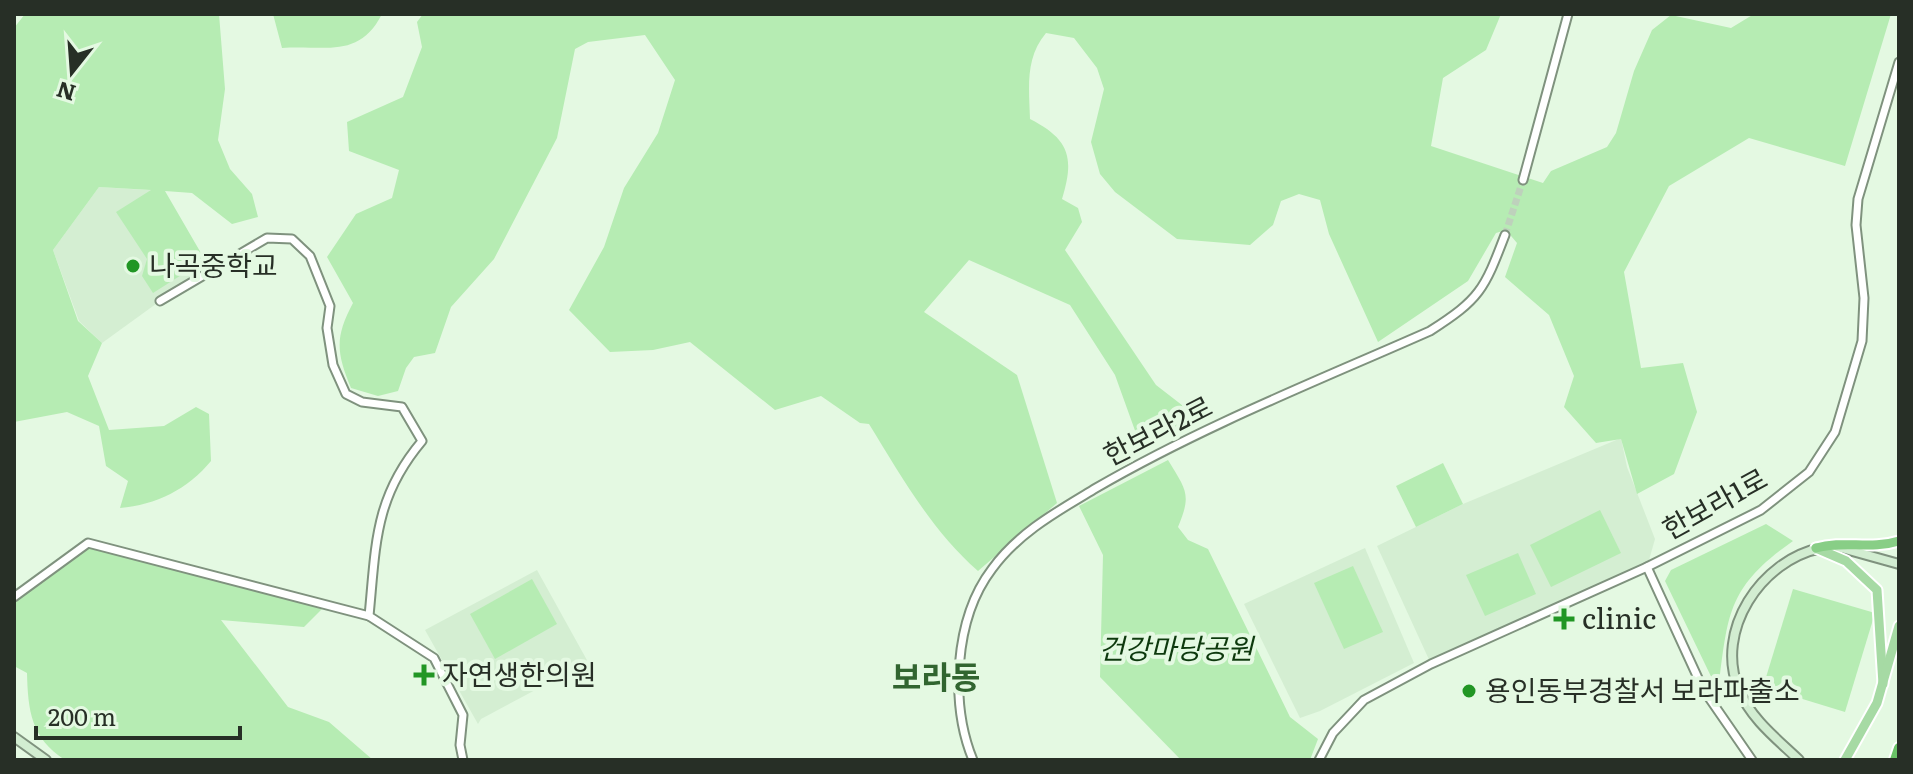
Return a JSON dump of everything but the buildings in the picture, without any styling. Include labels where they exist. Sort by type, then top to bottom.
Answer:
[{"type":"highway","points":[[1816,548],[1834,543],[1864,547],[1899,541]]},
{"type":"highway","points":[[1895,760],[1899,748]]},
{"type":"main road","points":[[1799,760],[1746,705],[1733,675],[1737,625],[1752,593],[1785,563],[1816,548],[1833,546],[1899,564]]},
{"type":"main road","points":[[1816,548],[1846,561],[1877,590],[1883,684]]},
{"type":"main road","points":[[1845,760],[1854,748],[1883,684],[1899,626]]},
{"type":"main road","points":[[14,737],[46,760]]},
{"type":"street","points":[[1523,180],[1568,14]]},
{"type":"street","name":"한보라1로","points":[[1319,760],[1333,733],[1364,700],[1431,664],[1647,567],[1761,510],[1809,472],[1829,444],[1862,341],[1864,298],[1856,225],[1860,188],[1899,62]]},
{"type":"street","name":"한보라2로","points":[[973,760],[958,709],[960,660],[985,579],[1010,547],[1044,519],[1173,444],[1440,325],[1482,291],[1505,235]]},
{"type":"street","points":[[160,301],[267,238],[292,239],[310,256],[330,306],[327,328],[333,365],[346,394],[362,402],[402,407],[422,441],[389,486],[375,548],[369,616]]},
{"type":"street","points":[[14,597],[88,543],[369,616],[434,658],[463,715],[460,745],[463,760]]},
{"type":"street","points":[[1647,567],[1703,689],[1752,760]]},
{"type":"shaded area","name":"나곡중학교","points":[[99,187],[164,191],[211,271],[160,301],[102,343],[79,321],[53,250]]},
{"type":"shaded area","points":[[1621,438],[1627,467],[1655,539],[1647,567],[1431,664],[1377,546],[1463,504]]},
{"type":"shaded area","points":[[1365,548],[1414,663],[1300,718],[1244,604]]},
{"type":"shaded area","points":[[537,570],[588,662],[481,719],[478,724],[425,630]]},
{"type":"green space","points":[[25,14],[219,14],[225,89],[218,140],[230,169],[252,194],[258,217],[232,224],[192,193],[165,191],[205,260],[153,293],[142,276],[147,259],[116,212],[151,190],[99,187],[53,250],[78,321],[102,343],[88,376],[109,430],[164,426],[196,407],[209,414],[211,461],[182,487],[146,503],[120,508],[128,481],[106,466],[99,426],[67,412],[14,422],[14,28]]},
{"type":"green space","points":[[273,14],[382,14],[363,38],[352,44],[327,48],[282,48]]},
{"type":"green space","points":[[423,14],[1501,14],[1486,50],[1443,78],[1431,146],[1543,183],[1551,171],[1607,147],[1616,133],[1634,71],[1652,30],[1671,15],[1731,28],[1754,14],[1891,14],[1845,166],[1749,138],[1669,186],[1624,272],[1641,368],[1683,363],[1697,412],[1674,474],[1637,494],[1621,439],[1596,443],[1564,407],[1574,376],[1549,315],[1505,277],[1517,243],[1506,230],[1496,233],[1468,281],[1378,342],[1329,234],[1320,200],[1299,194],[1281,201],[1273,225],[1250,245],[1177,239],[1115,192],[1100,174],[1091,142],[1104,89],[1097,68],[1074,38],[1046,33],[1031,63],[1030,119],[1053,134],[1066,151],[1068,172],[1062,199],[1078,208],[1082,222],[1065,250],[1156,385],[1200,419],[1142,450],[1115,375],[1070,305],[969,260],[924,312],[1017,375],[1057,503],[978,571],[932,521],[869,424],[860,423],[821,396],[775,410],[690,342],[653,350],[610,352],[569,310],[604,247],[624,188],[658,133],[675,80],[645,35],[588,42],[575,49],[557,138],[494,259],[451,307],[435,353],[414,357],[406,368],[398,391],[378,396],[351,388],[342,364],[340,345],[343,326],[353,303],[327,257],[356,214],[392,198],[399,170],[349,151],[347,122],[403,97],[422,47],[417,22]]},
{"type":"green space","name":"건강마당공원","points":[[1168,460],[1185,492],[1185,507],[1178,527],[1188,540],[1208,549],[1290,717],[1318,739],[1310,760],[1181,760],[1100,677],[1103,555],[1079,506]]},
{"type":"green space","points":[[1443,463],[1463,504],[1416,527],[1396,486]]},
{"type":"green space","points":[[1600,510],[1621,553],[1551,587],[1530,545]]},
{"type":"green space","points":[[1766,524],[1793,541],[1754,574],[1734,605],[1728,623],[1718,691],[1665,581],[1671,570]]},
{"type":"green space","points":[[88,543],[324,607],[304,627],[221,620],[288,707],[329,722],[373,760],[65,760],[54,752],[38,733],[30,711],[27,673],[14,666],[14,599]]},
{"type":"green space","points":[[1518,553],[1536,594],[1485,616],[1466,575]]},
{"type":"green space","points":[[1353,566],[1383,632],[1344,649],[1314,583]]},
{"type":"green space","points":[[532,579],[557,624],[495,659],[470,614]]},
{"type":"green space","points":[[1793,589],[1875,613],[1845,712],[1763,687]]},
{"type":"tunnel","points":[[1505,235],[1523,180]]},
{"type":"place","name":"나곡중학교","points":[[133,266]]},
{"type":"place","name":"clinic","points":[[1564,619]]},
{"type":"place","name":"자연생한의원","points":[[424,675]]},
{"type":"place","name":"용인동부경찰서 보라파출소","points":[[1469,691]]},
{"type":"district","name":"보라동","points":[[936,678]]}]
